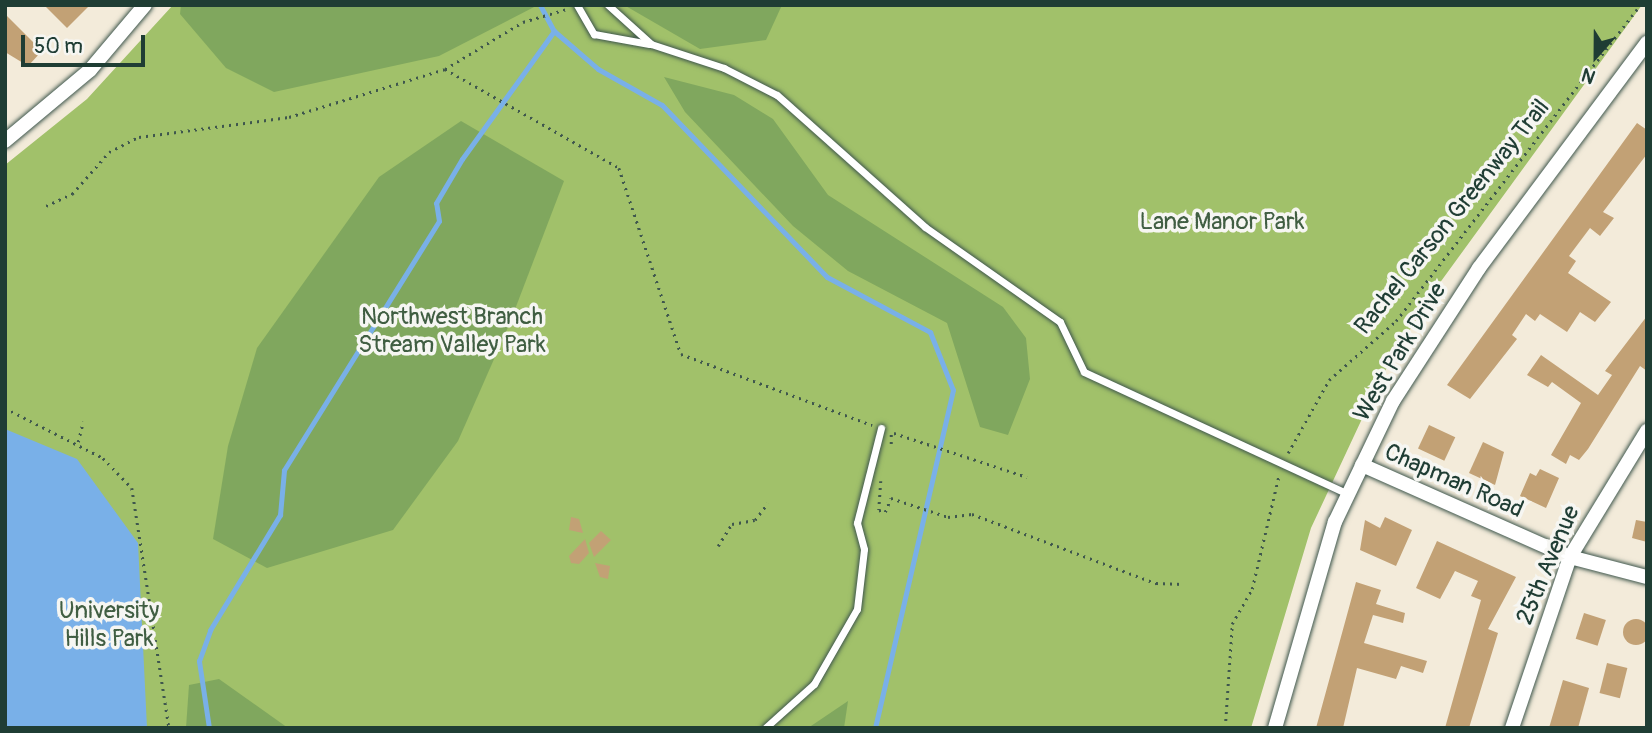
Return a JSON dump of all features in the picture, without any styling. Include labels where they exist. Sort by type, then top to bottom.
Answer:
[{"type":"street","points":[[5,141],[90,70],[145,5]]},
{"type":"street","name":"West Park Drive","points":[[1275,728],[1319,566],[1362,465],[1448,312],[1647,43]]},
{"type":"street","name":"25th Avenue","points":[[1511,728],[1570,558],[1647,430]]},
{"type":"street","name":"Chapman Road","points":[[1362,465],[1570,558],[1647,577]]},
{"type":"lane","points":[[577,5],[594,34],[651,44],[724,68],[777,94],[925,228],[1060,322],[1084,372],[1348,494]]},
{"type":"lane","points":[[608,5],[651,44]]},
{"type":"lane","points":[[765,728],[814,684],[857,609],[864,549],[858,523],[881,428]]},
{"type":"path","name":"Rachel Carson Greenway Trail","points":[[1225,728],[1232,624],[1252,589],[1283,465],[1329,380],[1396,321],[1640,5]]},
{"type":"path","points":[[46,206],[72,194],[109,152],[139,137],[289,117],[444,69],[523,22],[561,10]]},
{"type":"path","points":[[444,69],[494,102],[619,168],[681,354],[908,438],[1027,477]]},
{"type":"path","points":[[5,408],[78,444],[118,470],[132,488],[169,728]]},
{"type":"path","points":[[78,444],[83,422]]},
{"type":"path","points":[[881,428],[894,433]]},
{"type":"path","points":[[887,456],[894,433]]},
{"type":"path","points":[[884,467],[879,509],[886,512],[891,498],[948,517],[972,514],[1156,583],[1183,584]]},
{"type":"path","points":[[718,545],[732,524],[755,520],[768,503]]},
{"type":"green space","points":[[173,5],[1642,5],[1431,295],[1382,376],[1311,528],[1251,728],[5,728],[5,165],[87,99]]},
{"type":"green space","points":[[181,5],[538,5],[439,56],[274,92],[226,68],[180,14]]},
{"type":"green space","points":[[624,5],[782,5],[766,40],[700,49]]},
{"type":"green space","points":[[664,77],[734,95],[773,119],[828,195],[1003,307],[1026,338],[1030,379],[1008,435],[980,427],[947,323],[848,271],[793,226],[685,112]]},
{"type":"green space","name":"Northwest Branch Stream Valley Park","points":[[461,121],[564,181],[509,325],[458,441],[393,530],[267,568],[213,539],[228,446],[257,348],[379,177]]},
{"type":"green space","points":[[219,679],[288,728],[186,728],[189,685]]},
{"type":"green space","points":[[848,701],[844,728],[808,728]]},
{"type":"water","points":[[5,429],[77,459],[138,543],[147,728],[5,728]]},
{"type":"building","points":[[44,5],[90,5],[67,28]]},
{"type":"building","points":[[5,14],[42,51],[28,66],[5,52]]},
{"type":"building","points":[[1637,123],[1647,130],[1647,154],[1603,212],[1614,218],[1600,236],[1590,228],[1569,256],[1576,261],[1568,273],[1611,302],[1595,322],[1580,312],[1567,332],[1540,314],[1535,321],[1526,314],[1512,335],[1517,339],[1470,399],[1447,385]]},
{"type":"building","points":[[1647,316],[1647,371],[1640,366],[1579,460],[1570,455],[1566,464],[1551,455],[1581,403],[1552,382],[1548,387],[1527,375],[1541,355],[1598,395],[1612,375],[1605,371]]},
{"type":"building","points":[[1429,425],[1455,437],[1444,461],[1418,449]]},
{"type":"building","points":[[1483,442],[1504,452],[1495,485],[1469,473]]},
{"type":"building","points":[[1540,469],[1559,478],[1546,508],[1520,496],[1530,473],[1536,476]]},
{"type":"building","points":[[571,517],[579,519],[583,533],[569,530]]},
{"type":"building","points":[[1385,517],[1412,530],[1396,566],[1360,550],[1365,520],[1380,528]]},
{"type":"building","points":[[1636,520],[1647,522],[1647,542],[1632,538]]},
{"type":"building","points":[[601,531],[611,540],[594,557],[589,543]]},
{"type":"building","points":[[585,539],[589,553],[579,564],[571,563],[569,556]]},
{"type":"building","points":[[1437,541],[1516,577],[1488,629],[1498,633],[1469,728],[1445,728],[1481,600],[1471,596],[1478,581],[1455,571],[1440,599],[1416,588]]},
{"type":"building","points":[[595,563],[610,566],[608,579],[600,577]]},
{"type":"building","points":[[1356,582],[1381,590],[1376,604],[1405,613],[1403,623],[1373,615],[1364,643],[1427,661],[1423,673],[1401,666],[1396,679],[1357,668],[1343,728],[1316,728]]},
{"type":"building","points":[[1584,613],[1606,620],[1598,646],[1576,639]]},
{"type":"building","points":[[1636,619],[1645,623],[1649,632],[1645,641],[1636,645],[1627,641],[1623,632],[1627,623]]},
{"type":"building","points":[[1607,663],[1627,668],[1620,698],[1600,693]]},
{"type":"building","points":[[1563,680],[1589,688],[1578,728],[1549,728]]},
{"type":"waterway","points":[[540,5],[554,31],[598,69],[662,105],[827,277],[930,332],[953,390],[875,728]]},
{"type":"waterway","points":[[209,728],[199,661],[210,630],[280,515],[284,470],[439,221],[436,203],[462,159],[554,31]]},
{"type":"park label","name":"Lane Manor Park","points":[[1222,222]]},
{"type":"park label","name":"University Hills Park","points":[[109,625]]}]
